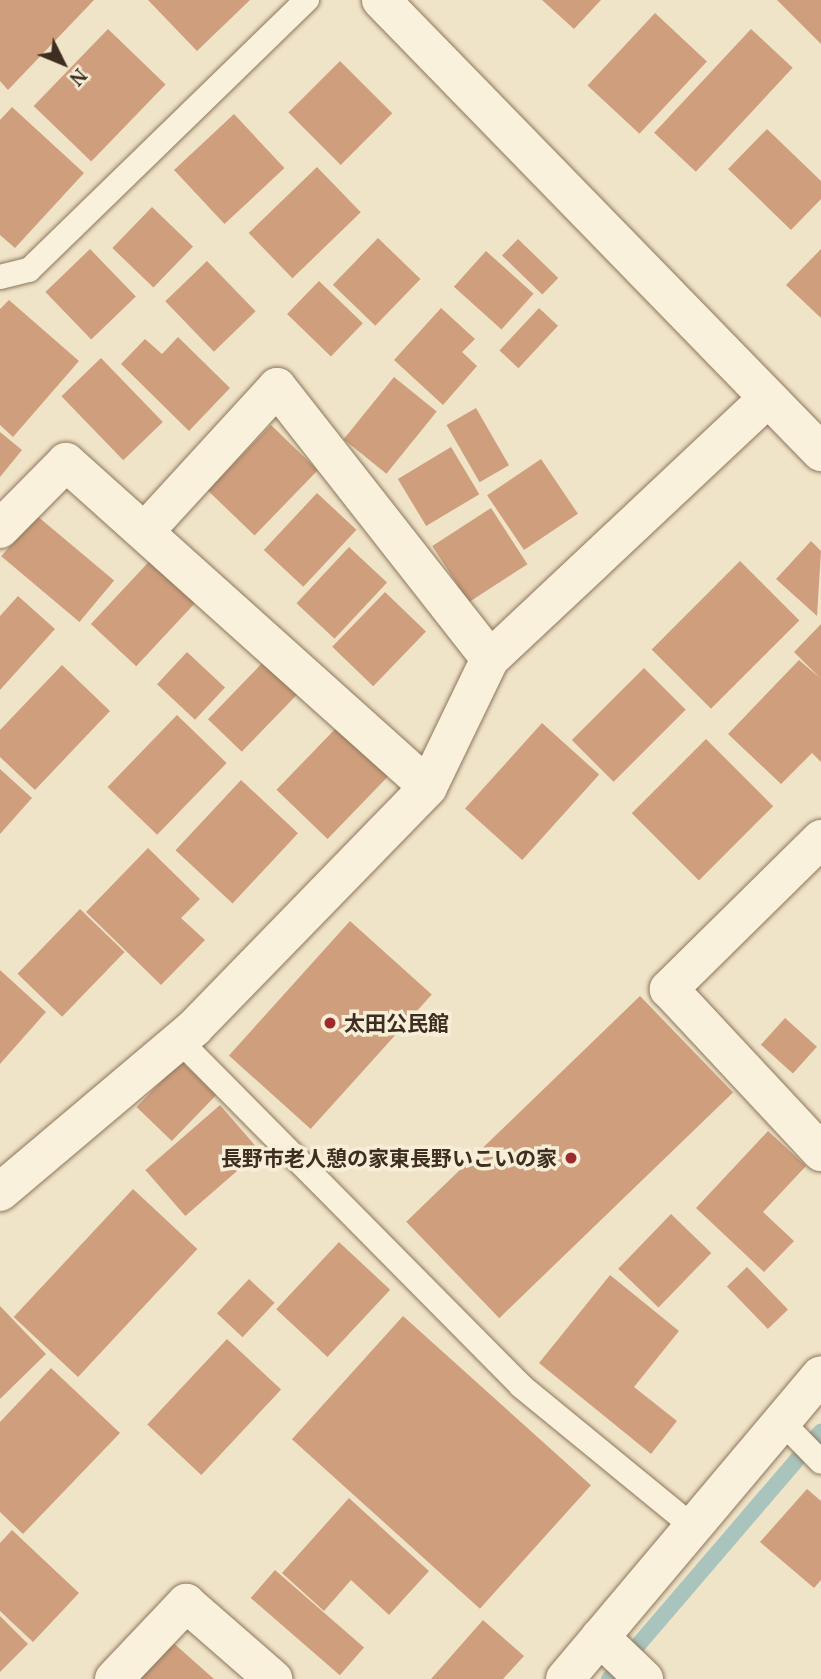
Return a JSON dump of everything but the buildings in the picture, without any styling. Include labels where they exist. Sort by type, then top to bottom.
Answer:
[{"type":"street","points":[[381,0],[821,452]]},
{"type":"street","points":[[146,530],[277,387],[490,659]]},
{"type":"street","points":[[0,1192],[179,1040],[428,787],[490,659],[768,398]]},
{"type":"street","points":[[0,528],[65,463],[146,530],[428,787]]},
{"type":"street","points":[[821,839],[668,989],[821,1152]]},
{"type":"street","points":[[565,1679],[605,1642],[693,1527],[789,1429],[821,1375]]},
{"type":"street","points":[[114,1679],[186,1603],[273,1679]]},
{"type":"street","points":[[605,1642],[641,1676]]},
{"type":"lane","points":[[0,277],[29,270],[307,0]]},
{"type":"lane","points":[[179,1040],[521,1386],[693,1527]]},
{"type":"lane","points":[[789,1429],[820,1461]]},
{"type":"waterway","points":[[609,1679],[821,1432]]},
{"type":"place","name":"太田公民館","points":[[330,1023]]},
{"type":"place","name":"長野市老人憩の家東長野いこいの家","points":[[571,1158]]}]
